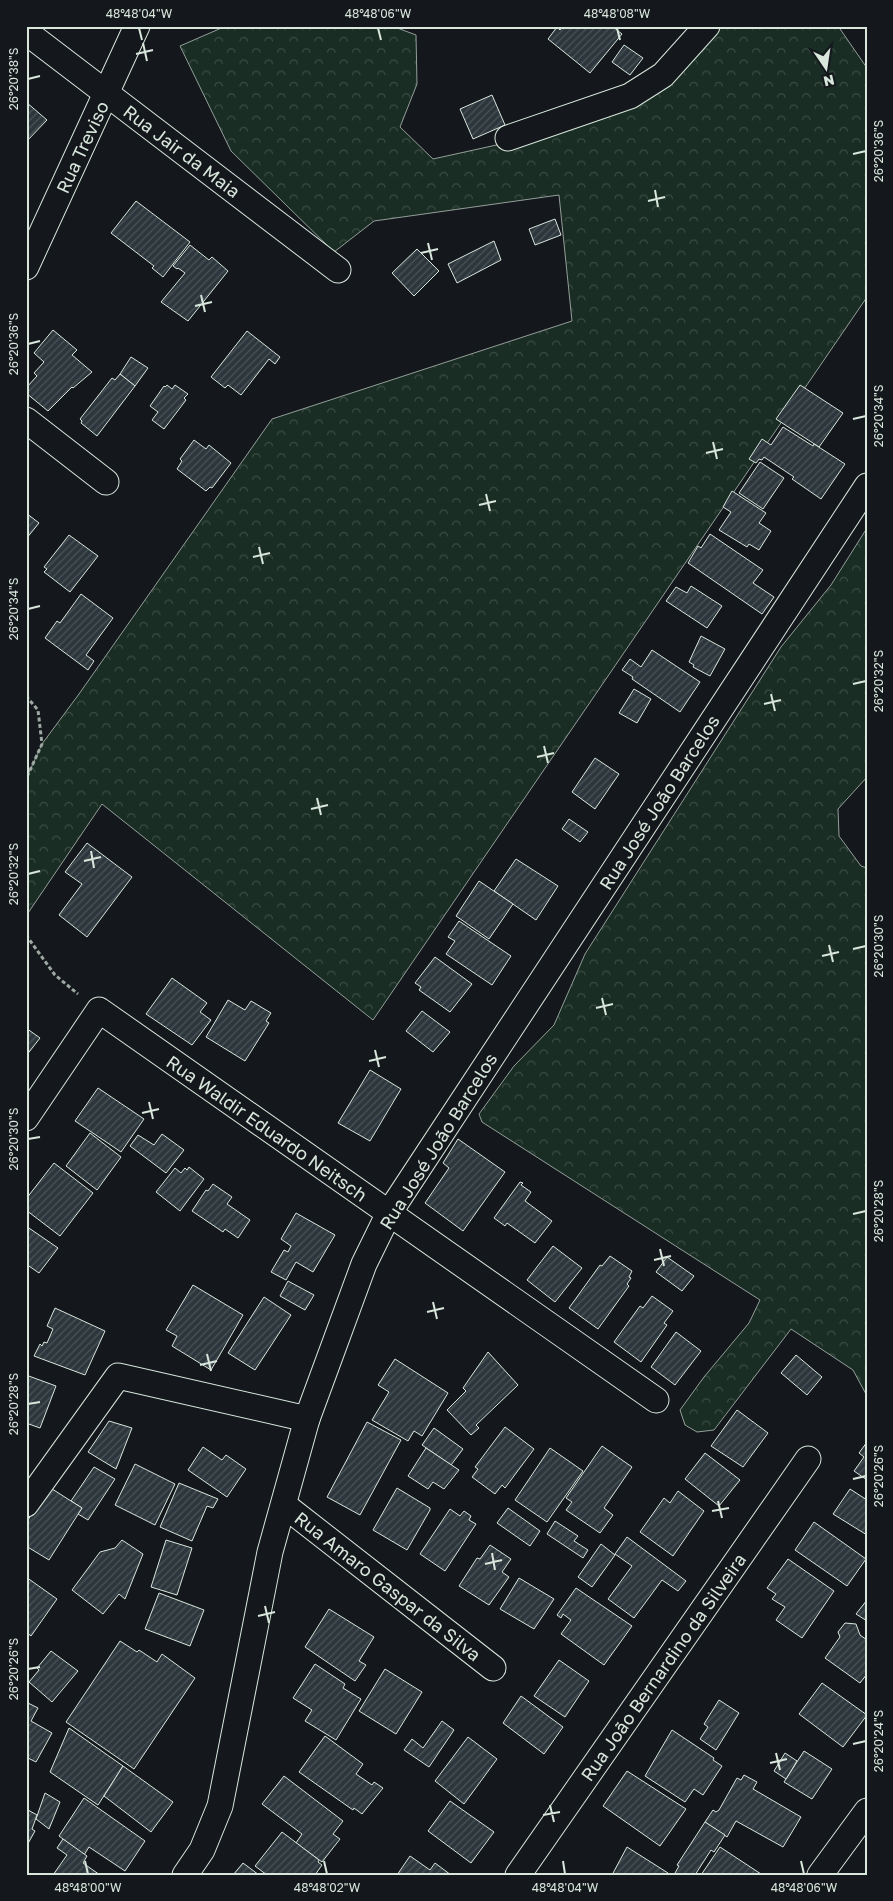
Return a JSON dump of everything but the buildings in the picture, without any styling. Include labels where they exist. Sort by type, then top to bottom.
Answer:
[{"type":"street","name":"Rua Treviso","points":[[26,267],[136,26]]},
{"type":"street","points":[[508,138],[630,96],[663,75],[707,26]]},
{"type":"street","name":"Rua Jair da Maia","points":[[26,32],[338,270]]},
{"type":"street","points":[[26,420],[106,482]]},
{"type":"street","name":"Rua José João Barcelos","points":[[184,1875],[202,1850],[220,1806],[270,1552],[307,1419],[364,1264],[389,1213],[867,486]]},
{"type":"street","points":[[26,1118],[99,1010]]},
{"type":"street","name":"Rua Waldir Eduardo Neitsch","points":[[99,1010],[656,1400]]},
{"type":"street","points":[[26,1504],[118,1376],[307,1419]]},
{"type":"street","name":"Rua João Bernardino da Silveira","points":[[518,1875],[808,1459]]},
{"type":"street","name":"Rua Amaro Gaspar da Silva","points":[[284,1505],[492,1668]]},
{"type":"street","points":[[820,1875],[867,1811]]},
{"type":"path","points":[[26,696],[38,710],[42,744],[26,779]]},
{"type":"path","points":[[26,935],[55,976],[99,1010]]},
{"type":"green space","points":[[226,26],[392,26],[416,35],[417,84],[400,127],[433,159],[510,142],[637,101],[715,26],[838,26],[867,68],[867,297],[373,1020],[102,804],[26,916],[26,779],[42,744],[272,419],[572,321],[559,195],[374,221],[334,252],[231,151],[180,46]]},
{"type":"green space","points":[[867,528],[867,777],[838,809],[839,836],[861,866],[867,868],[867,1396],[853,1370],[791,1329],[714,1430],[697,1432],[685,1425],[680,1410],[704,1377],[749,1323],[760,1300],[482,1122],[479,1114],[514,1066],[554,1025],[585,954],[781,647],[831,585]]}]
